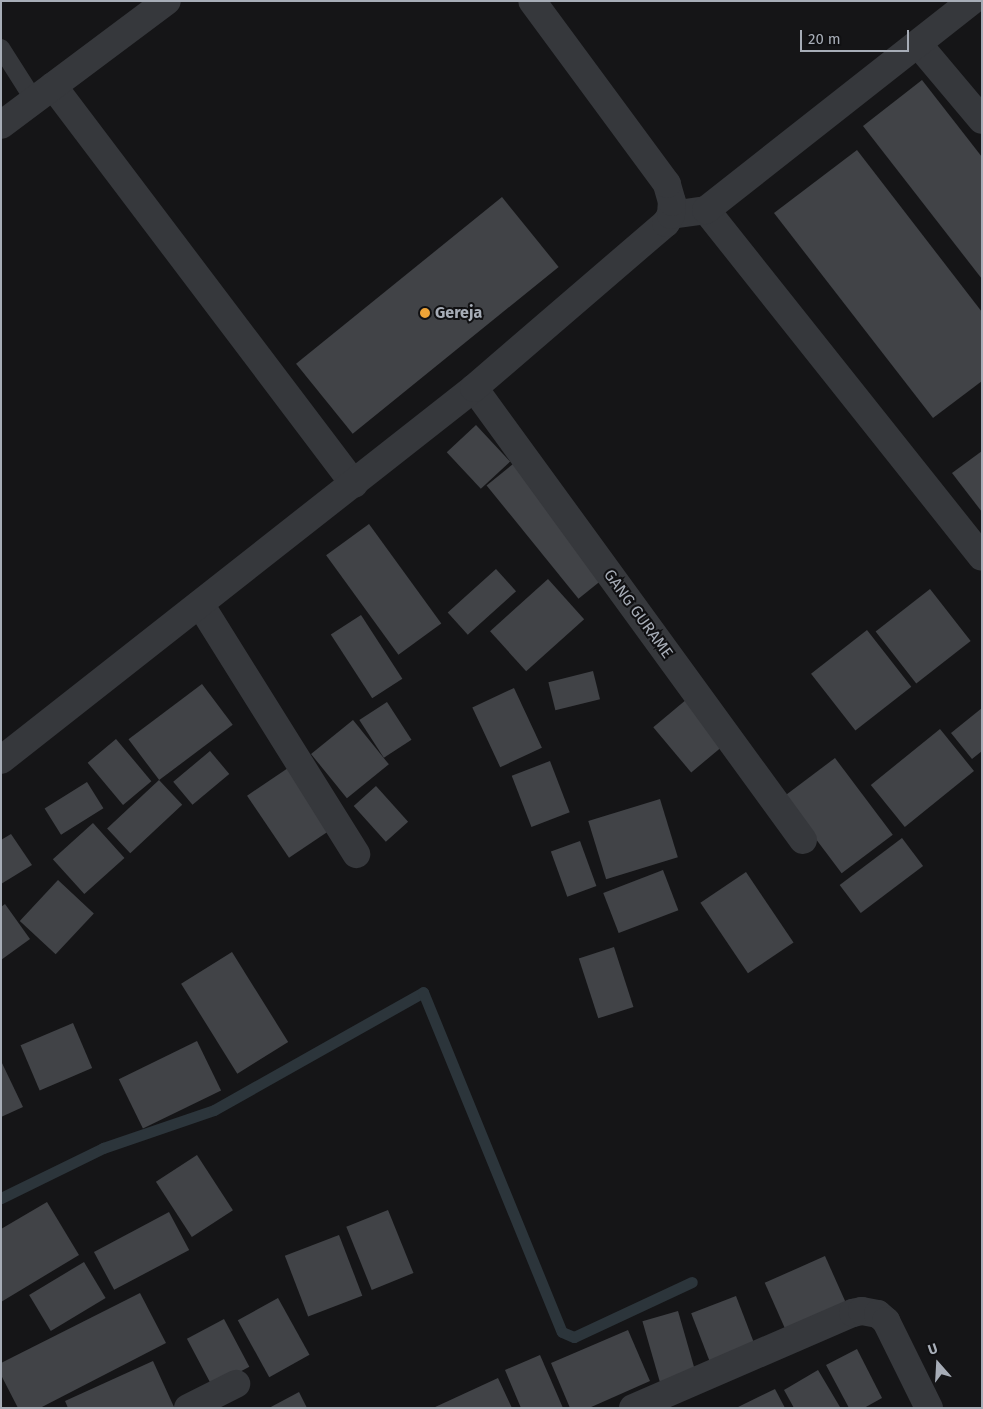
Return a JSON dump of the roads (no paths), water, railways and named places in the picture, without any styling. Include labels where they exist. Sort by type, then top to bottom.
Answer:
[{"type":"street","points":[[1,125],[168,1]]},
{"type":"street","points":[[1,760],[474,388],[666,223],[671,215],[672,195],[667,184],[532,1]]},
{"type":"street","points":[[671,215],[706,210],[972,1]]},
{"type":"street","points":[[918,44],[982,120]]},
{"type":"street","points":[[44,93],[354,484]]},
{"type":"street","points":[[706,210],[982,557]]},
{"type":"street","name":"GANG GURAME","points":[[474,388],[802,840]]},
{"type":"street","points":[[200,604],[356,854]]},
{"type":"street","points":[[633,1408],[862,1311],[878,1314],[886,1321],[929,1408]]},
{"type":"street","points":[[188,1408],[236,1384]]},
{"type":"lane","points":[[1,48],[44,93]]},
{"type":"waterway","points":[[1,1198],[103,1148],[214,1110],[423,992],[562,1332],[574,1337],[692,1282]]},
{"type":"place","name":"Gereja","points":[[425,313]]}]
